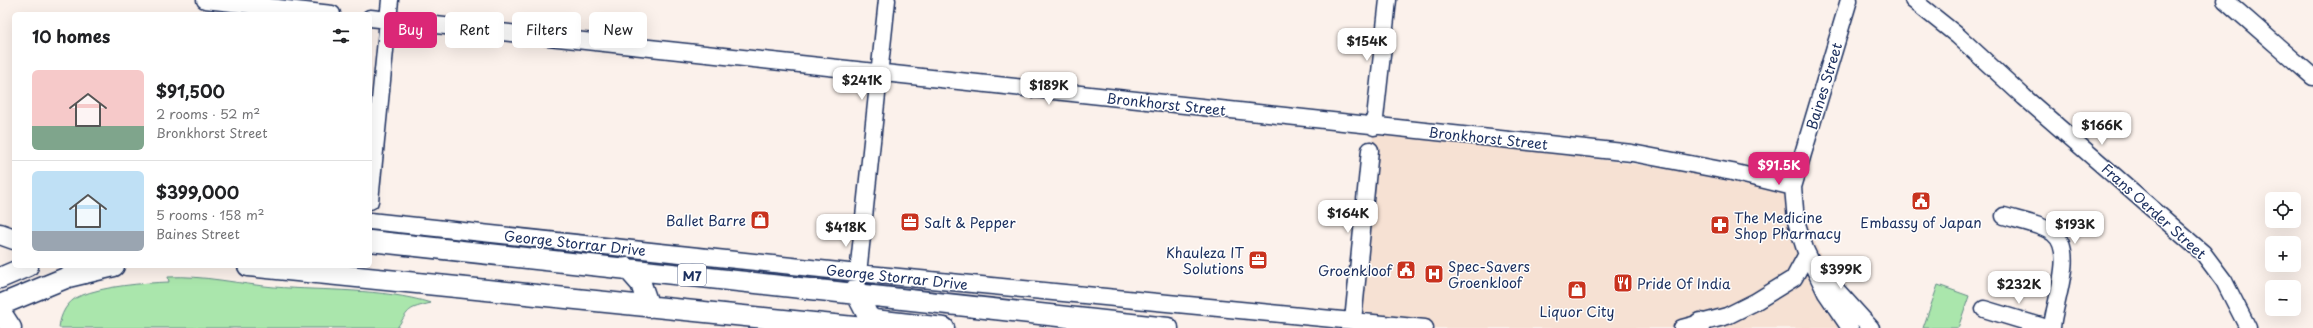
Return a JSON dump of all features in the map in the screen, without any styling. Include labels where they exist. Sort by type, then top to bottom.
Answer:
[{"type":"main road","points":[[0,234],[12,238]]},
{"type":"main road","name":"George Storrar Drive","points":[[372,241],[1167,328]]},
{"type":"main road","points":[[0,278],[23,268]]},
{"type":"main road","points":[[0,305],[68,277],[106,268]]},
{"type":"main road","points":[[268,268],[864,328]]},
{"type":"main road","points":[[627,268],[641,284],[649,307]]},
{"type":"main road","points":[[649,307],[651,298],[658,284],[674,273]]},
{"type":"main road","points":[[829,324],[846,314],[852,306],[856,293]]},
{"type":"main road","points":[[856,293],[868,316],[874,320],[944,328]]},
{"type":"main road","points":[[0,311],[11,328]]},
{"type":"street","points":[[205,0],[314,12]]},
{"type":"street","points":[[389,12],[390,0]]},
{"type":"street","points":[[856,293],[887,0]]},
{"type":"street","points":[[1374,126],[1388,0]]},
{"type":"street","name":"Baines Street","points":[[1850,0],[1793,187],[1796,221],[1810,259],[1826,293],[1850,328]]},
{"type":"street","name":"Frans Oerder Street","points":[[1913,0],[1958,36],[2024,97],[2203,253],[2224,281],[2248,328]]},
{"type":"street","points":[[2225,0],[2313,76]]},
{"type":"street","name":"Bronkhorst Street","points":[[372,18],[384,20]]},
{"type":"street","name":"Bronkhorst Street","points":[[437,25],[1632,153],[1732,172],[1793,187]]},
{"type":"street","points":[[372,181],[385,48]]},
{"type":"street","points":[[1353,321],[1370,150]]},
{"type":"street","points":[[2004,216],[2052,232],[2059,238],[2064,259],[2064,272],[2052,328]]},
{"type":"street","name":"George Storrar Drive","points":[[372,221],[858,273],[1425,328]]},
{"type":"street","points":[[1694,326],[1727,316],[1752,304],[1791,280],[1810,259]]},
{"type":"street","name":"Baines Street","points":[[1810,259],[1871,328]]},
{"type":"street","points":[[1984,309],[2047,328]]},
{"type":"shaded area","points":[[1374,127],[1793,187],[1850,328],[1400,328],[1353,321]]},
{"type":"green space","points":[[168,277],[208,278],[274,287],[373,292],[412,298],[431,303],[410,310],[404,316],[397,328],[59,328],[65,309],[75,298],[112,287],[169,282]]},
{"type":"green space","points":[[1938,285],[1969,296],[1958,328],[1923,328]]},
{"type":"place","name":"Embassy of Japan","points":[[1921,201]]},
{"type":"place","name":"Ballet Barre","points":[[760,220]]},
{"type":"place","name":"Salt & Pepper","points":[[910,222]]},
{"type":"place","name":"The Medicine Shop Pharmacy","points":[[1720,225]]},
{"type":"place","name":"Khauleza IT Solutions","points":[[1258,260]]},
{"type":"place","name":"Groenkloof","points":[[1406,270]]},
{"type":"place","name":"Spec-Savers Groenkloof","points":[[1434,274]]},
{"type":"place","name":"Pride Of India","points":[[1623,283]]},
{"type":"place","name":"Liquor City","points":[[1577,290]]}]
